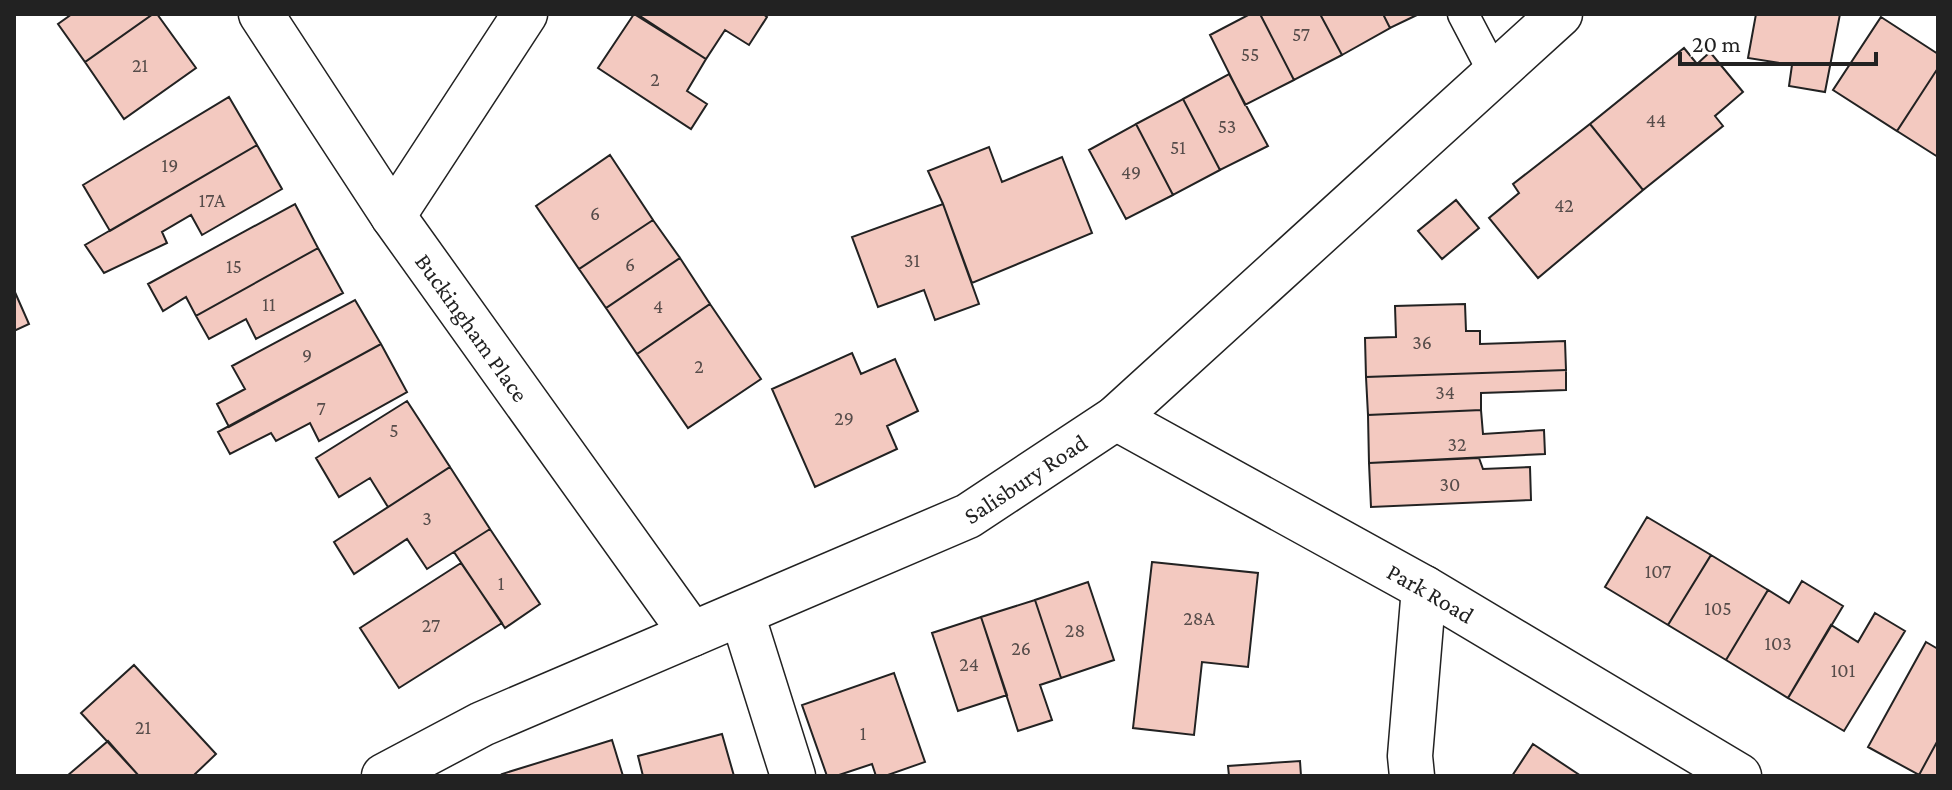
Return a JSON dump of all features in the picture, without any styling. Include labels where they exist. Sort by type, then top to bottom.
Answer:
[{"type":"street","name":"Buckingham Place","points":[[261,14],[393,216],[692,634]]},
{"type":"street","points":[[393,216],[525,14]]},
{"type":"street","name":"Salisbury Road","points":[[384,776],[482,724],[968,516],[1116,418],[1560,14]]},
{"type":"street","name":"Park Road","points":[[1116,418],[1424,588],[1739,776]]},
{"type":"street","points":[[1412,776],[1410,756],[1424,588]]},
{"type":"street","points":[[742,614],[793,776]]},
{"type":"lane","points":[[1463,14],[1495,75]]},
{"type":"building","points":[[72,14],[153,14],[85,62],[58,24]]},
{"type":"building","points":[[157,14],[196,68],[124,119],[85,62]]},
{"type":"building","points":[[634,14],[706,59],[687,91],[707,104],[691,129],[598,68]]},
{"type":"building","points":[[637,14],[763,14],[767,17],[749,45],[725,30],[706,59]]},
{"type":"building","points":[[1250,14],[1260,14],[1294,80],[1245,105],[1210,35]]},
{"type":"building","points":[[1260,14],[1320,14],[1342,55],[1294,80]]},
{"type":"building","points":[[1320,14],[1383,14],[1390,28],[1342,55]]},
{"type":"building","points":[[1383,14],[1419,14],[1390,28]]},
{"type":"building","points":[[1756,14],[1840,14],[1825,92],[1789,86],[1792,65],[1748,58]]},
{"type":"building","points":[[1881,17],[1938,54],[1938,68],[1897,131],[1833,90]]},
{"type":"building","points":[[1684,48],[1697,64],[1710,52],[1743,92],[1715,116],[1723,126],[1643,190],[1590,124]]},
{"type":"building","points":[[1938,68],[1938,157],[1897,131]]},
{"type":"building","points":[[1229,74],[1268,146],[1220,170],[1183,99]]},
{"type":"building","points":[[229,97],[257,145],[110,231],[83,185]]},
{"type":"building","points":[[1183,99],[1220,170],[1173,195],[1136,124]]},
{"type":"building","points":[[1136,124],[1173,195],[1126,219],[1089,150]]},
{"type":"building","points":[[1590,124],[1643,190],[1538,278],[1489,218],[1519,193],[1513,184]]},
{"type":"building","points":[[257,145],[282,189],[202,235],[191,215],[162,232],[167,243],[104,273],[85,245]]},
{"type":"building","points":[[989,147],[1002,182],[1062,157],[1092,233],[972,283],[928,171]]},
{"type":"building","points":[[610,155],[653,220],[579,269],[536,206]]},
{"type":"building","points":[[1456,200],[1479,228],[1442,259],[1418,231]]},
{"type":"building","points":[[295,204],[318,248],[196,316],[186,297],[163,311],[148,284]]},
{"type":"building","points":[[943,204],[979,304],[935,320],[924,290],[878,307],[852,237]]},
{"type":"building","points":[[653,220],[680,258],[606,308],[579,269]]},
{"type":"building","points":[[318,248],[343,293],[256,339],[246,319],[209,339],[196,316]]},
{"type":"building","points":[[680,258],[710,304],[637,354],[606,308]]},
{"type":"building","points":[[14,290],[29,324],[14,331]]},
{"type":"building","points":[[355,300],[381,344],[229,427],[217,404],[245,389],[232,366]]},
{"type":"building","points":[[710,304],[761,379],[688,428],[637,354]]},
{"type":"building","points":[[1465,304],[1466,331],[1480,331],[1480,344],[1565,341],[1566,370],[1366,377],[1365,338],[1396,337],[1395,306]]},
{"type":"building","points":[[381,344],[407,392],[319,441],[310,423],[276,441],[271,433],[230,454],[218,432]]},
{"type":"building","points":[[852,353],[861,374],[895,359],[918,411],[887,426],[897,449],[815,487],[772,389]]},
{"type":"building","points":[[1566,370],[1566,390],[1481,393],[1481,410],[1368,415],[1366,377]]},
{"type":"building","points":[[407,401],[450,467],[388,507],[370,478],[339,497],[316,458]]},
{"type":"building","points":[[1481,410],[1483,434],[1544,430],[1545,454],[1369,463],[1368,415]]},
{"type":"building","points":[[1479,458],[1483,469],[1530,467],[1531,500],[1371,507],[1369,463]]},
{"type":"building","points":[[450,467],[490,529],[427,569],[407,539],[354,574],[334,542]]},
{"type":"building","points":[[1647,517],[1711,555],[1668,625],[1605,587]]},
{"type":"building","points":[[490,529],[540,604],[505,628],[454,552]]},
{"type":"building","points":[[1711,555],[1768,590],[1726,660],[1668,625]]},
{"type":"building","points":[[1152,562],[1258,573],[1248,667],[1202,662],[1194,735],[1133,728]]},
{"type":"building","points":[[461,563],[502,623],[399,688],[360,628]]},
{"type":"building","points":[[1802,581],[1843,606],[1788,698],[1726,660],[1768,590],[1789,603]]},
{"type":"building","points":[[1088,582],[1114,660],[1061,678],[1035,600]]},
{"type":"building","points":[[1035,600],[1061,678],[1040,685],[1052,720],[1018,731],[981,617]]},
{"type":"building","points":[[1875,613],[1905,631],[1844,731],[1788,698],[1831,625],[1858,642]]},
{"type":"building","points":[[981,617],[1007,695],[958,711],[932,633]]},
{"type":"building","points":[[1926,642],[1938,649],[1938,740],[1919,775],[1868,747]]},
{"type":"building","points":[[134,665],[216,754],[193,776],[139,776],[81,713]]},
{"type":"building","points":[[894,673],[925,762],[885,776],[876,776],[872,764],[827,776],[802,705]]},
{"type":"building","points":[[722,734],[734,776],[643,776],[638,756]]},
{"type":"building","points":[[612,740],[623,776],[502,774]]},
{"type":"building","points":[[1938,740],[1938,776],[1919,775]]},
{"type":"building","points":[[108,741],[139,776],[67,776]]},
{"type":"building","points":[[1533,744],[1581,776],[1512,776]]},
{"type":"building","points":[[1300,761],[1301,776],[1229,776],[1228,766]]}]
